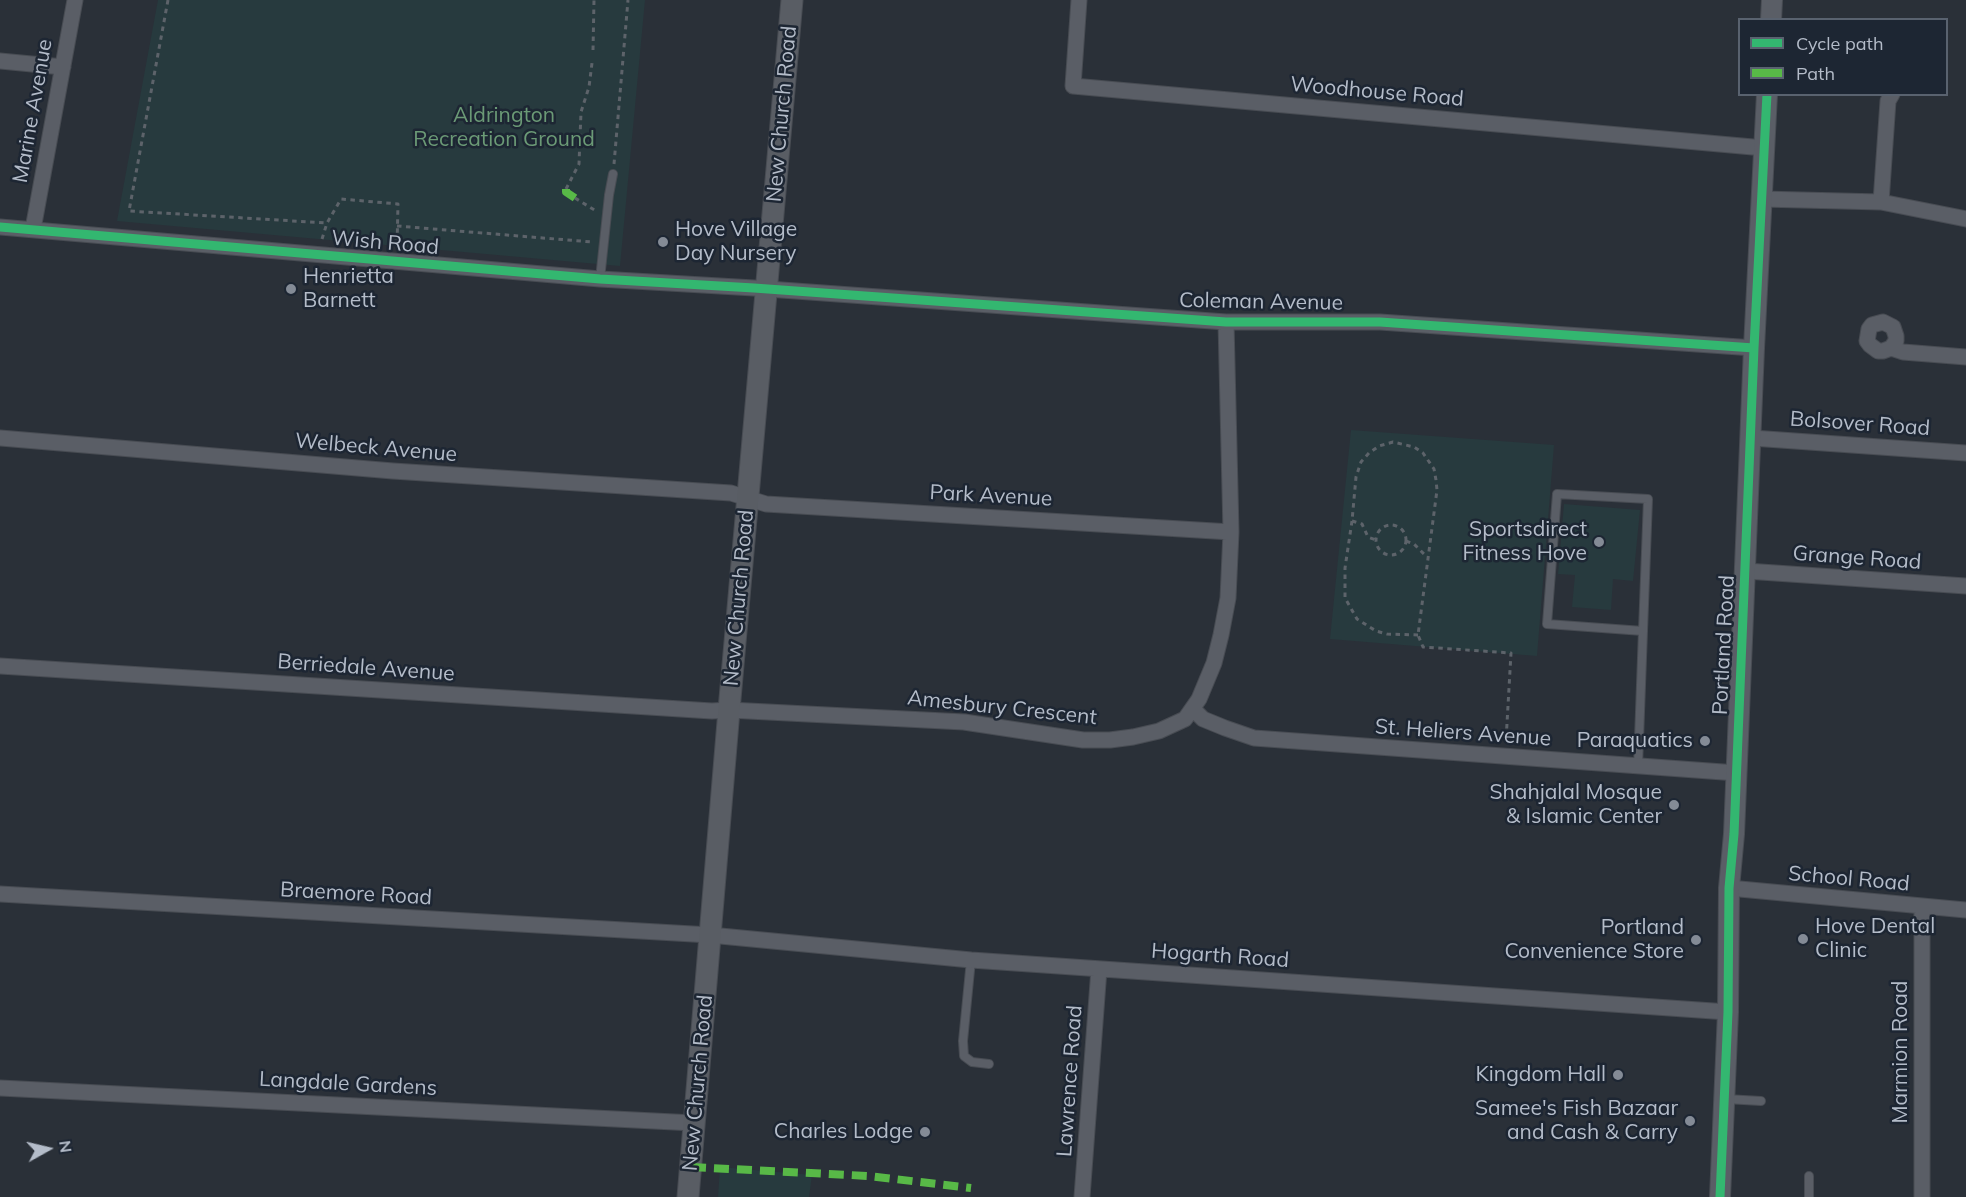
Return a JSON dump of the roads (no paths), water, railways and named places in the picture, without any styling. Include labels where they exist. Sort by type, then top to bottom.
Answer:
[{"type":"main road","name":"New Church Road","points":[[688,1197],[792,0]]},
{"type":"street","name":"Marine Avenue","points":[[33,229],[75,0]]},
{"type":"street","name":"Woodhouse Road","points":[[1079,0],[1073,86],[1764,148]]},
{"type":"street","points":[[1771,18],[1772,0]]},
{"type":"street","points":[[0,61],[63,67]]},
{"type":"street","name":"Portland Road","points":[[1720,1197],[1728,1012],[1729,888],[1737,773],[1767,96]]},
{"type":"street","points":[[1881,202],[1888,101],[1891,96]]},
{"type":"street","points":[[1762,199],[1881,202],[1966,219]]},
{"type":"street","name":"Wish Road","points":[[0,227],[600,279],[767,290]]},
{"type":"street","name":"Coleman Avenue","points":[[767,290],[1226,322],[1380,322],[1754,348]]},
{"type":"street","name":"Amesbury Crescent","points":[[729,710],[964,722],[1083,740],[1133,737],[1159,731],[1185,718],[1203,692],[1214,663],[1228,598],[1231,532],[1226,322]]},
{"type":"street","points":[[1891,348],[1903,352],[1966,357]]},
{"type":"street","name":"Welbeck Avenue","points":[[0,438],[405,472],[731,494],[749,499]]},
{"type":"street","name":"Bolsover Road","points":[[1752,438],[1966,453]]},
{"type":"street","name":"Park Avenue","points":[[749,499],[766,504],[1231,532]]},
{"type":"street","name":"Grange Road","points":[[1746,571],[1966,586]]},
{"type":"street","name":"Berriedale Avenue","points":[[0,666],[712,711],[729,710]]},
{"type":"street","name":"St. Heliers Avenue","points":[[1192,709],[1203,719],[1254,738],[1737,773]]},
{"type":"street","name":"School Road","points":[[1729,888],[1966,910]]},
{"type":"street","name":"Braemore Road","points":[[0,894],[710,935]]},
{"type":"street","name":"Marmion Road","points":[[1922,906],[1922,1197]]},
{"type":"street","name":"Hogarth Road","points":[[710,935],[971,960],[1728,1012]]},
{"type":"street","name":"Lawrence Road","points":[[1082,1197],[1099,969]]},
{"type":"street","name":"Langdale Gardens","points":[[0,1088],[694,1123]]},
{"type":"lane","points":[[600,279],[613,174]]},
{"type":"lane","points":[[1638,766],[1648,499],[1557,494],[1547,624],[1643,631]]},
{"type":"lane","points":[[971,960],[963,1041],[964,1056],[972,1062],[989,1064]]},
{"type":"lane","points":[[1725,1099],[1761,1101]]},
{"type":"lane","points":[[1809,1176],[1809,1197]]},
{"type":"place","name":"Hove Village Day Nursery","points":[[663,242]]},
{"type":"place","name":"Henrietta Barnett","points":[[291,289]]},
{"type":"place","name":"Sportsdirect Fitness Hove","points":[[1599,542]]},
{"type":"place","name":"Paraquatics","points":[[1705,741]]},
{"type":"place","name":"Shahjalal Mosque & Islamic Center","points":[[1674,805]]},
{"type":"place","name":"Hove Dental Clinic","points":[[1803,939]]},
{"type":"place","name":"Portland Convenience Store","points":[[1696,940]]},
{"type":"place","name":"Kingdom Hall","points":[[1618,1075]]},
{"type":"place","name":"Samee's Fish Bazaar and Cash & Carry","points":[[1690,1121]]},
{"type":"place","name":"Charles Lodge","points":[[925,1132]]},
{"type":"park label","name":"Aldrington Recreation Ground","points":[[504,128]]}]
